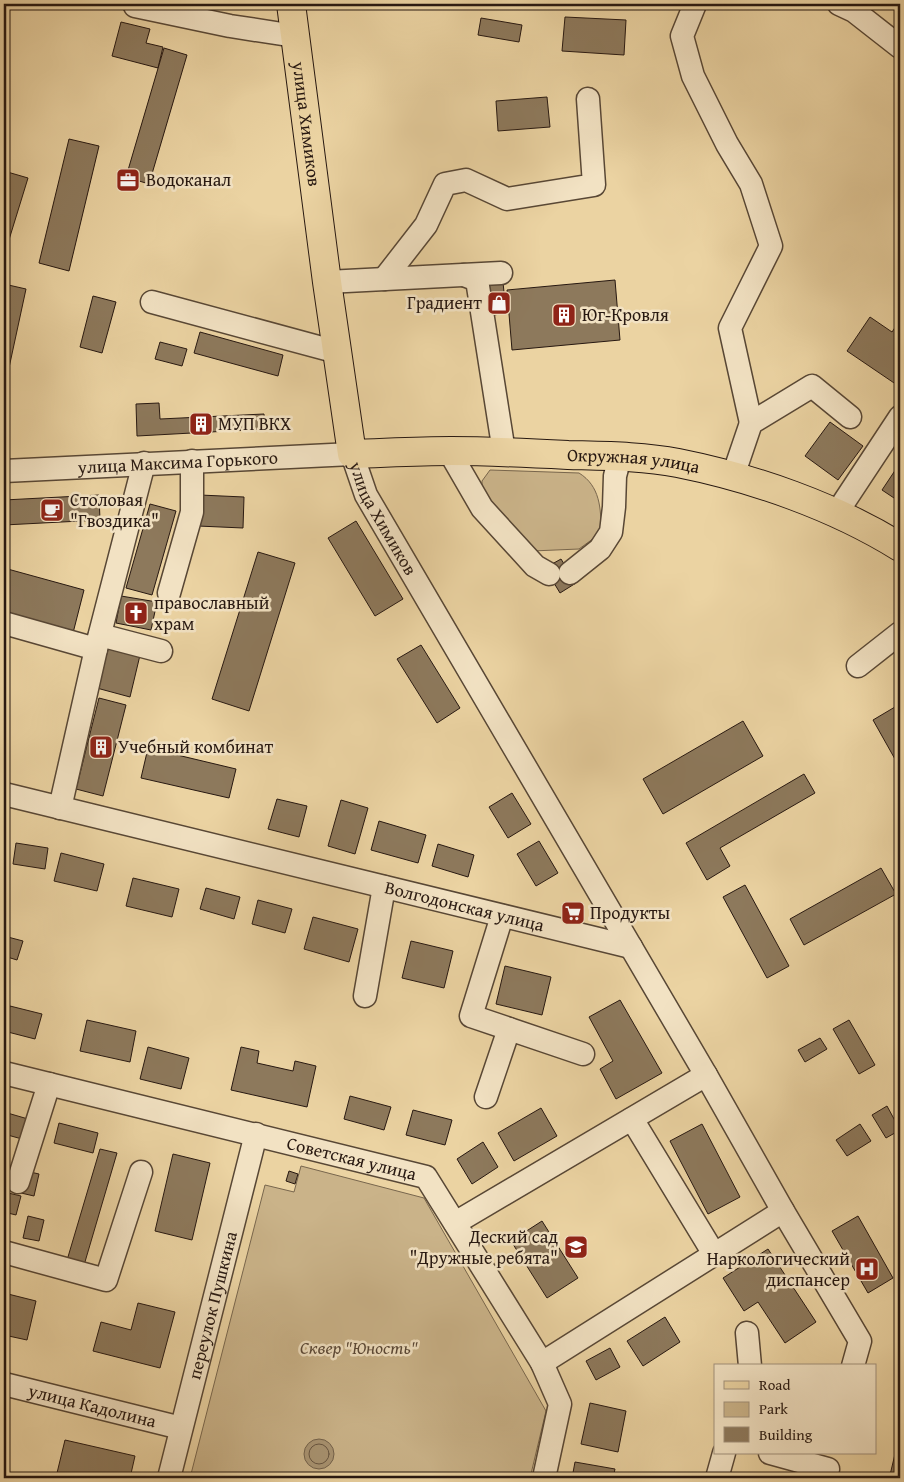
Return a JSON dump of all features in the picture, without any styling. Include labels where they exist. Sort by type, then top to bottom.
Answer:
[{"type":"main road","name":"улица Химиков","points":[[291,4],[327,282],[352,454]]},
{"type":"main road","name":"Окружная улица","points":[[352,454],[450,451],[504,452],[620,457],[676,463],[733,476],[817,505],[887,538],[900,547]]},
{"type":"street","points":[[695,4],[682,36],[693,76],[727,144],[751,184],[771,246],[730,328],[751,423],[733,476]]},
{"type":"street","points":[[839,4],[854,11],[900,47]]},
{"type":"street","points":[[135,6],[230,26],[296,36]]},
{"type":"street","points":[[384,279],[426,225],[445,184],[466,180],[507,199],[594,185],[588,99]]},
{"type":"street","points":[[327,282],[501,273]]},
{"type":"street","points":[[464,275],[477,280],[504,452]]},
{"type":"street","points":[[152,302],[337,352]]},
{"type":"street","points":[[751,423],[812,386],[850,417]]},
{"type":"street","points":[[836,514],[900,417]]},
{"type":"street","points":[[450,451],[482,508],[535,566],[559,574],[600,549],[611,532],[615,476],[620,457]]},
{"type":"street","name":"улица Максима Горького","points":[[4,471],[352,454]]},
{"type":"street","name":"улица Химиков","points":[[352,454],[366,495],[631,947]]},
{"type":"street","points":[[169,593],[192,512],[192,461]]},
{"type":"street","points":[[60,808],[98,642],[144,463]]},
{"type":"street","points":[[4,623],[98,642],[161,650]]},
{"type":"street","points":[[858,666],[900,633]]},
{"type":"street","name":"Волгодонская улица","points":[[4,794],[631,947]]},
{"type":"street","points":[[365,996],[384,887]]},
{"type":"street","points":[[502,916],[471,1016],[583,1054]]},
{"type":"street","points":[[631,947],[783,1211],[860,1340],[854,1364]]},
{"type":"street","points":[[486,1097],[509,1029]]},
{"type":"street","name":"Советская улица","points":[[4,1073],[426,1177],[542,1362],[560,1404],[544,1478]]},
{"type":"street","points":[[455,1223],[706,1075]]},
{"type":"street","points":[[18,1182],[49,1084]]},
{"type":"street","points":[[632,1119],[714,1254]]},
{"type":"street","name":"переулок Пушкина","points":[[169,1478],[256,1134]]},
{"type":"street","points":[[4,1252],[106,1280],[141,1172]]},
{"type":"street","points":[[542,1362],[783,1211]]},
{"type":"street","points":[[747,1333],[750,1364]]},
{"type":"street","name":"улица Кадолина","points":[[4,1384],[181,1428]]},
{"type":"street","points":[[717,1478],[724,1454]]},
{"type":"street","points":[[774,1454],[828,1467]]},
{"type":"green space","points":[[490,470],[579,473],[591,484],[598,498],[601,514],[601,531],[579,549],[532,551],[482,492],[482,481]]},
{"type":"green space","name":"Сквер \"Юность\"","points":[[301,1166],[424,1198],[546,1411],[530,1478],[190,1478],[265,1185],[294,1192]]},
{"type":"water","points":[[319,1439],[325,1440],[333,1448],[333,1460],[325,1468],[319,1469],[313,1468],[305,1460],[304,1454],[305,1448],[313,1440]]},
{"type":"building","points":[[565,17],[626,20],[624,55],[562,51]]},
{"type":"building","points":[[481,18],[522,25],[519,42],[478,35]]},
{"type":"building","points":[[121,22],[150,29],[146,43],[163,47],[158,68],[112,56]]},
{"type":"building","points":[[164,48],[187,55],[149,184],[126,177]]},
{"type":"building","points":[[547,97],[550,127],[498,131],[496,101]]},
{"type":"building","points":[[69,139],[99,146],[69,271],[39,263]]},
{"type":"building","points":[[4,171],[28,178],[4,256]]},
{"type":"building","name":"Юг-Кровля","points":[[615,280],[620,340],[512,350],[507,290]]},
{"type":"building","name":"Градиент","points":[[503,282],[506,313],[494,315],[491,292],[480,293],[479,284]]},
{"type":"building","points":[[4,284],[26,289],[4,391]]},
{"type":"building","points":[[93,296],[116,302],[102,353],[80,347]]},
{"type":"building","points":[[870,317],[892,332],[900,320],[900,387],[847,351]]},
{"type":"building","points":[[200,332],[283,355],[278,376],[194,353]]},
{"type":"building","points":[[160,342],[187,349],[182,366],[155,359]]},
{"type":"building","name":"МУП ВКХ","points":[[159,403],[160,419],[264,414],[265,429],[137,436],[136,404]]},
{"type":"building","points":[[830,422],[863,446],[838,480],[805,456]]},
{"type":"building","points":[[898,466],[900,467],[900,502],[882,490]]},
{"type":"building","name":"Столовая \"Гвоздика\"","points":[[99,495],[100,520],[4,525],[4,500]]},
{"type":"building","points":[[200,495],[244,497],[243,528],[198,526]]},
{"type":"building","points":[[150,504],[176,511],[152,595],[126,588]]},
{"type":"building","points":[[356,521],[403,599],[375,616],[328,538]]},
{"type":"building","points":[[258,552],[295,563],[249,711],[212,699]]},
{"type":"building","points":[[561,559],[576,583],[560,593],[545,568]]},
{"type":"building","points":[[4,568],[84,590],[73,633],[4,615]]},
{"type":"building","name":"православный храм","points":[[121,596],[157,602],[151,630],[116,623]]},
{"type":"building","points":[[105,642],[141,651],[130,697],[93,687]]},
{"type":"building","points":[[421,645],[460,708],[437,723],[397,659]]},
{"type":"building","name":"Учебный комбинат","points":[[99,698],[126,705],[103,796],[76,789]]},
{"type":"building","points":[[900,704],[900,768],[873,720]]},
{"type":"building","points":[[743,721],[763,756],[663,814],[643,779]]},
{"type":"building","points":[[148,748],[236,769],[229,798],[141,778]]},
{"type":"building","points":[[804,774],[815,793],[720,848],[730,866],[707,880],[686,843]]},
{"type":"building","points":[[512,793],[531,824],[508,838],[489,807]]},
{"type":"building","points":[[277,799],[307,806],[299,837],[268,829]]},
{"type":"building","points":[[341,800],[368,808],[355,854],[328,846]]},
{"type":"building","points":[[379,821],[426,835],[418,863],[371,850]]},
{"type":"building","points":[[539,841],[558,873],[536,886],[517,854]]},
{"type":"building","points":[[16,843],[48,848],[45,869],[13,864]]},
{"type":"building","points":[[438,844],[474,855],[468,877],[432,866]]},
{"type":"building","points":[[61,853],[104,864],[97,891],[54,881]]},
{"type":"building","points":[[881,868],[896,894],[804,945],[790,919]]},
{"type":"building","points":[[133,878],[179,889],[172,917],[126,906]]},
{"type":"building","points":[[745,885],[789,966],[767,978],[723,897]]},
{"type":"building","points":[[206,888],[240,897],[234,919],[200,909]]},
{"type":"building","points":[[258,900],[292,909],[285,933],[252,924]]},
{"type":"building","name":"Продукты","points":[[578,906],[582,912],[569,920],[565,913]]},
{"type":"building","points":[[313,917],[358,929],[349,962],[304,949]]},
{"type":"building","points":[[4,936],[23,941],[17,960],[4,956]]},
{"type":"building","points":[[411,941],[453,951],[444,988],[402,978]]},
{"type":"building","points":[[505,966],[551,977],[542,1015],[496,1004]]},
{"type":"building","points":[[620,1000],[662,1073],[616,1099],[600,1069],[613,1061],[589,1017]]},
{"type":"building","points":[[10,1006],[42,1014],[35,1039],[4,1031]]},
{"type":"building","points":[[87,1020],[136,1031],[130,1062],[80,1051]]},
{"type":"building","points":[[849,1020],[875,1065],[859,1074],[833,1029]]},
{"type":"building","points":[[820,1038],[827,1049],[805,1062],[798,1050]]},
{"type":"building","points":[[148,1047],[189,1058],[181,1089],[140,1079]]},
{"type":"building","points":[[241,1047],[259,1051],[257,1063],[293,1071],[295,1061],[316,1066],[307,1107],[231,1090]]},
{"type":"building","points":[[350,1096],[391,1107],[384,1130],[344,1119]]},
{"type":"building","points":[[887,1106],[900,1130],[886,1138],[872,1115]]},
{"type":"building","points":[[541,1108],[557,1136],[514,1161],[498,1133]]},
{"type":"building","points":[[413,1110],[452,1120],[445,1145],[406,1135]]},
{"type":"building","points":[[4,1112],[28,1119],[22,1139],[4,1134]]},
{"type":"building","points":[[59,1123],[98,1133],[93,1153],[54,1143]]},
{"type":"building","points":[[702,1124],[740,1197],[708,1214],[670,1141]]},
{"type":"building","points":[[860,1124],[871,1141],[847,1156],[836,1140]]},
{"type":"building","points":[[483,1142],[498,1167],[472,1184],[457,1159]]},
{"type":"building","points":[[100,1149],[117,1153],[82,1272],[65,1267]]},
{"type":"building","points":[[173,1154],[210,1163],[192,1240],[155,1231]]},
{"type":"building","points":[[26,1171],[39,1174],[34,1196],[21,1193]]},
{"type":"building","points":[[289,1171],[298,1174],[295,1184],[286,1181]]},
{"type":"building","points":[[4,1192],[21,1196],[16,1215],[4,1212]]},
{"type":"building","points":[[28,1216],[44,1220],[39,1241],[23,1238]]},
{"type":"building","points":[[858,1216],[893,1278],[868,1293],[832,1231]]},
{"type":"building","points":[[542,1221],[578,1278],[547,1298],[511,1241]]},
{"type":"building","points":[[768,1249],[816,1322],[785,1343],[758,1302],[744,1311],[723,1278]]},
{"type":"building","points":[[4,1293],[36,1301],[27,1340],[4,1335]]},
{"type":"building","points":[[138,1303],[175,1312],[160,1368],[93,1351],[101,1322],[131,1330]]},
{"type":"building","points":[[665,1317],[680,1342],[643,1366],[627,1341]]},
{"type":"building","points":[[610,1348],[620,1367],[596,1380],[586,1361]]},
{"type":"building","points":[[590,1403],[626,1411],[618,1452],[581,1444]]},
{"type":"building","points":[[900,1433],[900,1478],[890,1475]]},
{"type":"building","points":[[65,1440],[135,1456],[130,1478],[80,1478],[57,1473]]},
{"type":"building","points":[[575,1462],[615,1469],[613,1478],[572,1478]]},
{"type":"building","points":[[743,1473],[766,1478],[742,1478]]},
{"type":"place","name":"Водоканал","points":[[128,180]]},
{"type":"place","name":"Градиент","points":[[499,303]]},
{"type":"place","name":"Юг-Кровля","points":[[564,315]]},
{"type":"place","name":"МУП ВКХ","points":[[201,424]]},
{"type":"place","name":"Столовая \"Гвоздика\"","points":[[52,510]]},
{"type":"place","name":"православный храм","points":[[136,613]]},
{"type":"place","name":"Учебный комбинат","points":[[101,747]]},
{"type":"place","name":"Продукты","points":[[573,913]]},
{"type":"place","name":"Деский сад \"Дружные ребята\"","points":[[576,1247]]},
{"type":"place","name":"Наркологический диспансер","points":[[867,1269]]}]
